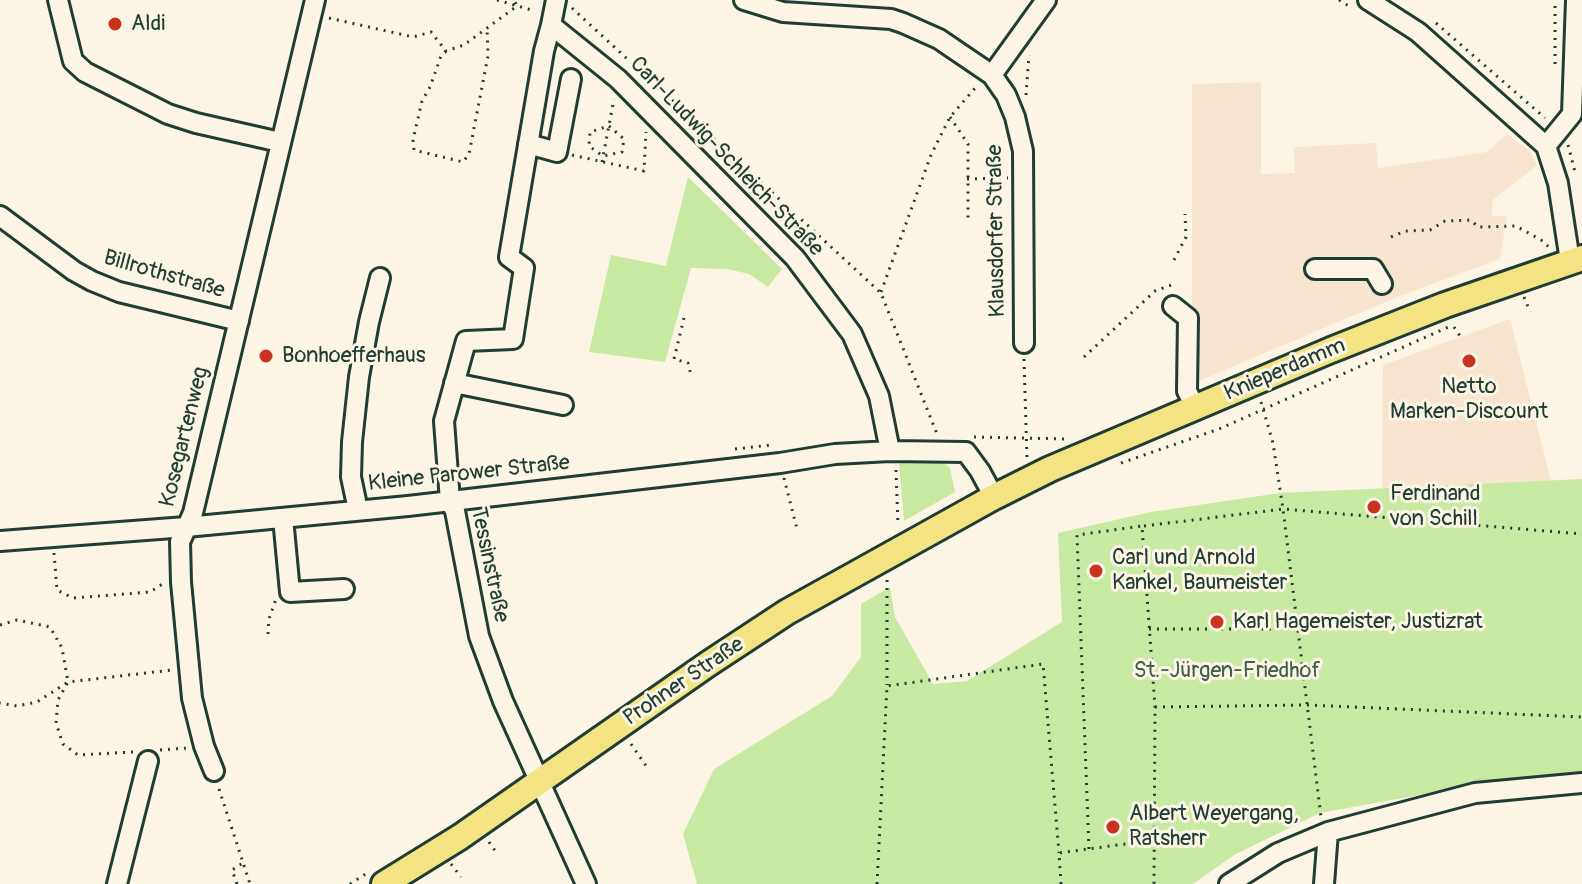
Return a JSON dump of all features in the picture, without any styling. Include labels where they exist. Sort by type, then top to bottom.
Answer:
[{"type":"main road","name":"Knieperdamm","points":[[994,497],[1050,469],[1254,382],[1567,256]]},
{"type":"main road","name":"Prohner Straße","points":[[384,884],[460,837],[787,612],[994,497]]},
{"type":"street","points":[[58,0],[73,61],[85,72],[168,114],[280,142]]},
{"type":"street","points":[[744,0],[891,19],[939,39],[992,75],[1046,0]]},
{"type":"street","points":[[1368,0],[1418,32],[1546,146],[1558,183],[1567,256]]},
{"type":"street","points":[[1546,146],[1577,114],[1576,0]]},
{"type":"street","name":"Kosegartenweg","points":[[214,771],[192,698],[180,542],[193,513],[313,7]]},
{"type":"street","name":"Carl-Ludwig-Schleich-Straße","points":[[558,12],[618,79],[795,258],[852,334],[879,396],[890,451]]},
{"type":"street","name":"Tessinstraße","points":[[558,12],[544,51],[509,257],[524,268],[513,339],[466,341],[444,421],[450,501],[455,511],[479,636],[503,701],[586,884]]},
{"type":"street","name":"Klausdorfer Straße","points":[[992,75],[1006,95],[1015,117],[1023,151],[1024,343]]},
{"type":"street","points":[[528,144],[557,152],[571,79]]},
{"type":"street","name":"Billrothstraße","points":[[0,216],[92,281],[119,292],[239,321]]},
{"type":"street","points":[[1315,269],[1373,269],[1382,284]]},
{"type":"street","points":[[358,510],[351,477],[352,442],[359,377],[380,278]]},
{"type":"street","points":[[1173,306],[1188,318],[1187,391],[1195,407]]},
{"type":"street","points":[[454,383],[563,405]]},
{"type":"street","points":[[943,440],[966,452],[994,497]]},
{"type":"street","name":"Kleine Parower Straße","points":[[0,541],[186,527],[450,501],[835,454],[890,451],[943,440]]},
{"type":"street","points":[[283,518],[290,592],[344,589]]},
{"type":"street","points":[[117,884],[148,761]]},
{"type":"street","points":[[1229,884],[1278,853],[1328,832],[1475,793],[1582,783]]},
{"type":"street","points":[[1324,884],[1328,832]]},
{"type":"path","points":[[497,0],[558,12],[881,293],[943,440]]},
{"type":"path","points":[[514,0],[517,6]]},
{"type":"path","points":[[1555,0],[1555,78]]},
{"type":"path","points":[[487,28],[488,56],[469,154],[463,162],[414,150],[413,140],[422,101],[441,56],[464,45],[487,28],[517,6]]},
{"type":"path","points":[[313,7],[413,37],[431,32],[446,51]]},
{"type":"path","points":[[1026,99],[1026,66],[1030,51]]},
{"type":"path","points":[[881,293],[931,155],[950,117],[970,91],[992,75]]},
{"type":"path","points":[[602,162],[618,79]]},
{"type":"path","points":[[557,152],[644,171],[648,109]]},
{"type":"path","points":[[1549,122],[1553,115]]},
{"type":"path","points":[[950,117],[968,144],[968,220]]},
{"type":"path","points":[[609,126],[624,139],[622,152],[603,156],[589,146],[590,132],[609,126]]},
{"type":"path","points":[[967,179],[1024,178]]},
{"type":"path","points":[[1174,260],[1186,237],[1185,214]]},
{"type":"path","points":[[1391,237],[1405,231],[1430,230],[1445,221],[1471,220],[1478,227],[1516,226],[1567,256]]},
{"type":"path","points":[[1084,357],[1155,291],[1174,284]]},
{"type":"path","points":[[1524,297],[1530,312]]},
{"type":"path","points":[[684,318],[674,359],[688,363],[691,375]]},
{"type":"path","points":[[1118,464],[1219,429],[1453,326]]},
{"type":"path","points":[[1024,343],[1027,460]]},
{"type":"path","points":[[1254,382],[1273,443],[1300,629],[1320,813],[1328,832]]},
{"type":"path","points":[[971,437],[1070,439]]},
{"type":"path","points":[[890,451],[895,461],[898,528]]},
{"type":"path","points":[[780,463],[797,529]]},
{"type":"path","points":[[1089,849],[1077,535],[1283,509],[1582,534]]},
{"type":"path","points":[[1142,526],[1155,707],[1154,884]]},
{"type":"path","points":[[53,538],[57,590],[73,598],[150,592],[166,582],[181,582]]},
{"type":"path","points":[[877,884],[887,686],[887,572]]},
{"type":"path","points":[[268,634],[275,599],[290,592]]},
{"type":"path","points":[[0,625],[17,620],[50,627],[62,648],[68,682],[58,700],[56,723],[63,744],[78,755],[113,754]]},
{"type":"path","points":[[1149,629],[1300,629]]},
{"type":"path","points":[[887,686],[1043,664],[1061,884]]},
{"type":"path","points":[[0,703],[17,706],[37,702],[68,682],[191,668]]},
{"type":"path","points":[[1155,707],[1308,705],[1582,717]]},
{"type":"path","points":[[630,742],[649,770]]},
{"type":"path","points":[[214,771],[250,884]]},
{"type":"path","points":[[496,852],[487,840],[497,833]]},
{"type":"path","points":[[1059,853],[1154,840]]},
{"type":"path","points":[[441,870],[459,858]]},
{"type":"path","points":[[237,884],[232,870],[243,863]]},
{"type":"path","points":[[450,864],[461,877]]},
{"type":"shaded area","points":[[1261,82],[1261,174],[1295,173],[1294,147],[1376,143],[1378,168],[1487,152],[1507,134],[1530,151],[1537,165],[1493,200],[1492,216],[1507,216],[1500,259],[1397,297],[1192,384],[1192,84]]},
{"type":"shaded area","points":[[1510,319],[1551,481],[1382,488],[1383,365]]},
{"type":"green space","points":[[688,177],[782,269],[768,287],[749,274],[727,269],[691,268],[665,362],[589,352],[611,255],[666,266]]},
{"type":"green space","points":[[899,462],[944,463],[950,468],[955,492],[904,521]]},
{"type":"green space","name":"St.-Jürgen-Friedhof","points":[[1582,479],[1582,774],[1475,785],[1320,813],[1234,855],[1193,884],[697,884],[683,834],[714,769],[832,696],[861,657],[861,604],[890,587],[895,617],[933,684],[967,681],[1062,622],[1058,533],[1151,512],[1280,493]]},
{"type":"place","name":"Aldi","points":[[115,24]]},
{"type":"place","name":"Bonhoefferhaus","points":[[266,356]]},
{"type":"place","name":"Netto Marken-Discount","points":[[1469,361]]},
{"type":"place","name":"Ferdinand von Schill","points":[[1374,507]]},
{"type":"place","name":"Carl und Arnold Kankel, Baumeister","points":[[1096,571]]},
{"type":"place","name":"Karl Hagemeister, Justizrat","points":[[1217,622]]},
{"type":"place","name":"Albert Weyergang, Ratsherr","points":[[1113,827]]}]
